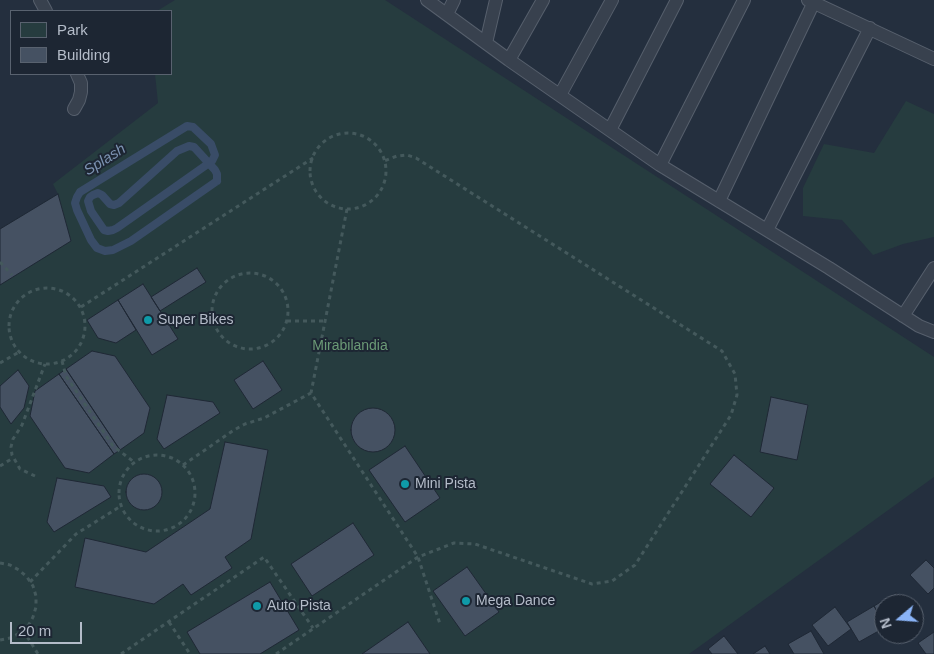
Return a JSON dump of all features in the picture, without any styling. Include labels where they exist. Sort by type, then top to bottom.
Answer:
[{"type":"lane","points":[[427,0],[509,60],[660,165],[919,326],[934,332]]},
{"type":"lane","points":[[447,14],[454,0]]},
{"type":"lane","points":[[486,43],[496,0]]},
{"type":"lane","points":[[509,60],[544,0]]},
{"type":"lane","points":[[560,95],[612,0]]},
{"type":"lane","points":[[610,130],[678,0]]},
{"type":"lane","points":[[660,165],[744,0]]},
{"type":"lane","points":[[720,201],[811,1],[934,59]]},
{"type":"lane","points":[[767,230],[870,28]]},
{"type":"lane","points":[[74,109],[81,92],[81,84],[77,75]]},
{"type":"lane","points":[[903,316],[934,268]]},
{"type":"path","points":[[349,132],[360,134],[377,146],[384,160],[386,176],[378,196],[359,208],[337,208],[319,196],[313,186],[310,164],[320,145],[328,138],[349,132]]},
{"type":"path","points":[[276,654],[418,557],[454,543],[475,544],[592,584],[612,580],[635,565],[731,415],[737,395],[735,374],[722,351],[416,158],[406,155],[384,160]]},
{"type":"path","points":[[81,307],[312,158]]},
{"type":"path","points":[[347,209],[311,393],[418,557],[440,624]]},
{"type":"path","points":[[0,262],[12,275]]},
{"type":"path","points":[[252,273],[262,275],[271,279],[280,287],[285,296],[288,306],[287,321],[280,336],[272,343],[262,348],[251,350],[240,348],[230,344],[221,336],[216,327],[212,316],[216,294],[222,285],[231,278],[241,274],[252,273]]},
{"type":"path","points":[[38,288],[59,289],[68,294],[81,307],[85,320],[82,342],[77,350],[59,363],[37,363],[26,358],[19,352],[12,341],[9,331],[9,319],[13,309],[19,300],[38,288]]},
{"type":"path","points":[[287,321],[324,321]]},
{"type":"path","points":[[0,363],[19,352]]},
{"type":"path","points":[[62,361],[66,376],[113,446],[134,462]]},
{"type":"path","points":[[35,476],[20,469],[13,458],[11,447],[13,439],[22,426],[45,364]]},
{"type":"path","points":[[183,465],[234,430],[264,418],[311,393]]},
{"type":"path","points":[[159,454],[168,456],[183,465],[189,473],[195,494],[188,514],[178,525],[163,531],[142,529],[133,523],[121,506],[119,486],[127,468],[134,462],[150,455],[159,454]]},
{"type":"path","points":[[0,466],[13,458]]},
{"type":"path","points":[[30,582],[76,534],[121,506]]},
{"type":"path","points":[[121,654],[264,557],[313,628]]},
{"type":"path","points":[[0,563],[20,570],[30,582],[36,596],[36,607],[33,617],[23,630],[10,638],[0,640]]},
{"type":"path","points":[[169,622],[190,654]]},
{"type":"path","points":[[23,630],[38,654]]},
{"type":"green space","name":"Mirabilandia","points":[[175,0],[385,0],[934,357],[934,477],[689,654],[0,654],[0,229],[58,194],[53,184],[158,103],[155,75],[172,75],[172,10],[159,10]]},
{"type":"green space","points":[[906,101],[934,114],[934,237],[903,244],[873,255],[842,220],[803,216],[803,188],[824,144],[874,153]]},
{"type":"building","points":[[58,194],[71,241],[0,285],[0,229]]},
{"type":"building","points":[[197,268],[206,282],[160,311],[151,297]]},
{"type":"building","name":"Super Bikes","points":[[143,284],[178,339],[152,355],[118,300]]},
{"type":"building","points":[[118,300],[136,330],[116,343],[98,338],[87,320]]},
{"type":"building","points":[[92,351],[115,356],[150,408],[144,433],[120,450],[66,369]]},
{"type":"building","points":[[263,361],[282,390],[253,409],[234,380]]},
{"type":"building","points":[[66,369],[120,450],[114,454],[59,374]]},
{"type":"building","points":[[18,370],[29,386],[24,408],[11,424],[0,407],[0,386]]},
{"type":"building","points":[[59,374],[114,454],[89,473],[65,468],[30,416],[35,391]]},
{"type":"building","points":[[167,395],[213,402],[220,413],[164,449],[157,439]]},
{"type":"building","points":[[771,397],[808,405],[797,460],[760,452]]},
{"type":"building","points":[[377,408],[389,414],[394,421],[394,439],[389,446],[382,451],[369,452],[361,449],[354,442],[351,426],[354,418],[361,411]]},
{"type":"building","points":[[225,442],[268,450],[251,539],[225,557],[232,568],[191,595],[183,584],[154,604],[75,587],[85,538],[146,552],[210,509]]},
{"type":"building","name":"Mini Pista","points":[[405,446],[440,498],[405,522],[369,470]]},
{"type":"building","points":[[734,455],[774,488],[751,517],[710,484]]},
{"type":"building","points":[[144,474],[151,475],[157,479],[161,485],[161,499],[157,505],[151,509],[144,510],[137,509],[131,505],[127,499],[126,492],[127,485],[131,479],[137,475]]},
{"type":"building","points":[[57,478],[104,486],[111,497],[54,532],[47,522]]},
{"type":"building","points":[[353,523],[374,555],[312,596],[291,564]]},
{"type":"building","points":[[926,560],[934,568],[934,588],[928,594],[910,575]]},
{"type":"building","name":"Mega Dance","points":[[467,567],[499,612],[465,636],[433,591]]},
{"type":"building","name":"Auto Pista","points":[[270,582],[299,630],[260,654],[200,654],[187,632]]},
{"type":"building","points":[[874,606],[874,634],[859,642],[847,622]]},
{"type":"building","points":[[835,607],[851,629],[828,646],[812,625]]},
{"type":"building","points":[[408,622],[430,654],[362,654]]},
{"type":"building","points":[[811,631],[824,654],[794,654],[788,644]]},
{"type":"building","points":[[934,632],[934,654],[926,654],[919,644],[924,644],[924,639]]},
{"type":"building","points":[[724,636],[738,654],[712,654],[708,649]]},
{"type":"building","points":[[765,646],[770,654],[753,654]]},
{"type":"waterway","name":"Splash","points":[[217,181],[131,241],[113,250],[105,251],[97,248],[91,240],[75,203],[80,192],[187,126],[193,127],[211,144],[215,155],[212,161],[117,228],[113,230],[104,230],[91,211],[88,201],[93,195],[98,193],[102,195],[110,204],[119,203],[177,151],[189,146],[194,147],[215,170],[217,181]]},
{"type":"place","name":"Super Bikes","points":[[148,320]]},
{"type":"place","name":"Mini Pista","points":[[405,484]]},
{"type":"place","name":"Mega Dance","points":[[466,601]]},
{"type":"place","name":"Auto Pista","points":[[257,606]]}]
